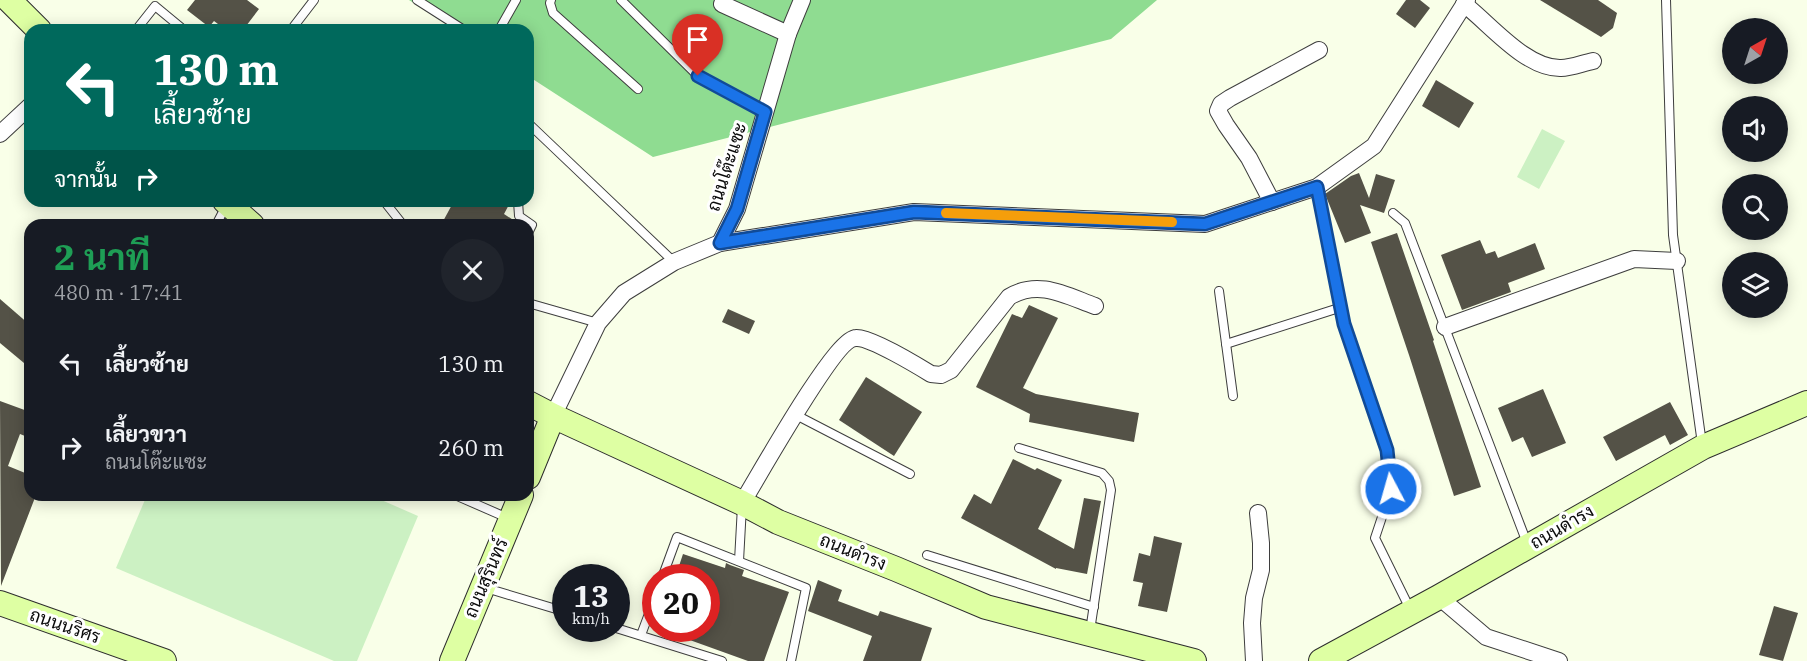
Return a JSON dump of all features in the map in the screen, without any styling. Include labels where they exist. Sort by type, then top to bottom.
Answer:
[{"type":"street","points":[[9,0],[33,24]]},
{"type":"street","name":"ถนนโต๊ะแซะ","points":[[720,243],[737,209],[788,34],[802,0]]},
{"type":"street","points":[[534,462],[553,416],[598,323],[624,293],[674,262],[720,243],[914,212],[1205,224],[1317,187],[1374,146],[1466,2],[1522,54],[1534,61],[1561,68],[1593,61]]},
{"type":"street","points":[[723,4],[788,34]]},
{"type":"street","points":[[1272,202],[1249,158],[1218,111],[1221,104],[1230,98],[1319,50]]},
{"type":"street","points":[[0,134],[24,111]]},
{"type":"street","points":[[232,207],[245,219]]},
{"type":"street","points":[[1445,327],[1634,259],[1677,261]]},
{"type":"street","points":[[742,503],[814,384],[846,342],[856,338],[870,341],[931,374],[941,375],[951,370],[1009,297],[1020,290],[1032,288],[1054,291],[1095,306]]},
{"type":"street","name":"ถนนดำรง","points":[[1321,661],[1702,447],[1807,403]]},
{"type":"street","name":"ถนนดำรง","points":[[534,406],[778,522],[986,607],[1194,661]]},
{"type":"street","name":"ถนนสุรินทร์","points":[[452,661],[518,501]]},
{"type":"street","points":[[1254,661],[1252,623],[1254,598],[1261,570],[1258,513]]},
{"type":"street","points":[[1438,597],[1486,637],[1559,661]]},
{"type":"street","name":"ถนนนริศร","points":[[0,603],[164,661]]},
{"type":"lane","points":[[296,24],[314,0]]},
{"type":"lane","points":[[417,0],[455,24]]},
{"type":"lane","points":[[502,24],[516,0]]},
{"type":"lane","points":[[551,0],[553,13],[638,89]]},
{"type":"lane","points":[[621,0],[698,76],[765,112]]},
{"type":"lane","points":[[1666,0],[1673,235],[1702,447]]},
{"type":"lane","points":[[141,24],[155,6],[177,24]]},
{"type":"lane","points":[[534,129],[674,262]]},
{"type":"lane","points":[[1317,187],[1344,324],[1387,450],[1391,489],[1375,538],[1411,611]]},
{"type":"lane","points":[[389,207],[398,219]]},
{"type":"lane","points":[[1393,213],[1405,223],[1529,546]]},
{"type":"lane","points":[[1219,291],[1233,396]]},
{"type":"lane","points":[[534,305],[598,323]]},
{"type":"lane","points":[[1226,344],[1342,307]]},
{"type":"lane","points":[[796,415],[910,474]]},
{"type":"lane","points":[[1019,448],[1102,473],[1109,481],[1111,490],[1090,634]]},
{"type":"lane","points":[[469,501],[511,519]]},
{"type":"lane","points":[[739,561],[742,503]]},
{"type":"lane","points":[[667,564],[677,537],[806,588],[791,661]]},
{"type":"lane","points":[[927,555],[1094,607]]},
{"type":"lane","points":[[482,587],[552,608]]},
{"type":"lane","points":[[640,635],[642,630]]},
{"type":"lane","points":[[630,632],[722,661]]},
{"type":"green space","points":[[409,0],[1157,0],[1111,39],[653,157],[534,80],[534,24],[447,24]]},
{"type":"green space","points":[[1542,129],[1565,141],[1539,189],[1517,177]]},
{"type":"green space","points":[[144,501],[384,501],[418,516],[357,661],[334,661],[116,568]]},
{"type":"building","points":[[195,0],[247,0],[259,9],[248,24],[218,24],[214,21],[212,24],[205,24],[187,10]]},
{"type":"building","points":[[1406,0],[1420,0],[1430,8],[1415,28],[1396,14]]},
{"type":"building","points":[[1540,0],[1598,0],[1617,13],[1613,28],[1601,37]]},
{"type":"building","points":[[1436,80],[1474,103],[1459,128],[1422,106]]},
{"type":"building","points":[[1359,173],[1369,198],[1376,174],[1395,180],[1384,213],[1360,205],[1371,233],[1345,243],[1325,194]]},
{"type":"building","points":[[451,207],[508,207],[504,214],[512,219],[444,219]]},
{"type":"building","points":[[1397,233],[1481,487],[1454,496],[1371,242]]},
{"type":"building","points":[[1480,240],[1486,254],[1495,251],[1498,258],[1535,243],[1545,269],[1508,283],[1511,292],[1462,310],[1441,255]]},
{"type":"building","points":[[0,299],[24,320],[24,363],[0,343]]},
{"type":"building","points":[[1029,305],[1058,318],[1023,388],[1036,394],[1139,413],[1134,442],[1029,422],[1030,414],[976,387],[1012,314],[1022,318]]},
{"type":"building","points":[[728,309],[755,321],[749,334],[722,322]]},
{"type":"building","points":[[866,377],[922,412],[894,456],[839,420]]},
{"type":"building","points":[[1543,389],[1566,443],[1532,457],[1523,437],[1512,442],[1498,408]]},
{"type":"building","points":[[0,401],[24,410],[24,436],[20,434],[8,466],[24,473],[24,501],[34,501],[1,586]]},
{"type":"building","points":[[1670,402],[1688,435],[1670,445],[1665,435],[1616,461],[1603,437]]},
{"type":"building","points":[[1013,459],[1062,480],[1038,529],[1074,549],[1084,498],[1101,501],[1087,574],[1056,569],[961,518],[974,494],[991,504]]},
{"type":"building","points":[[1154,536],[1182,543],[1167,612],[1138,606],[1143,583],[1133,581],[1139,553],[1150,556]]},
{"type":"building","points":[[683,554],[713,564],[680,564]]},
{"type":"building","points":[[726,563],[744,570],[742,576],[789,592],[764,661],[748,661],[695,642],[720,642],[720,566],[725,568]]},
{"type":"building","points":[[818,580],[842,590],[838,601],[878,616],[880,611],[932,628],[921,661],[863,661],[872,636],[808,611]]},
{"type":"building","points":[[1774,606],[1798,613],[1783,661],[1759,655]]},
{"type":"slow traffic","points":[[946,213],[1172,222]]},
{"type":"route","points":[[698,76],[765,112],[737,209],[720,243],[914,212],[1205,224],[1317,187],[1344,324],[1387,450],[1391,489]]}]
